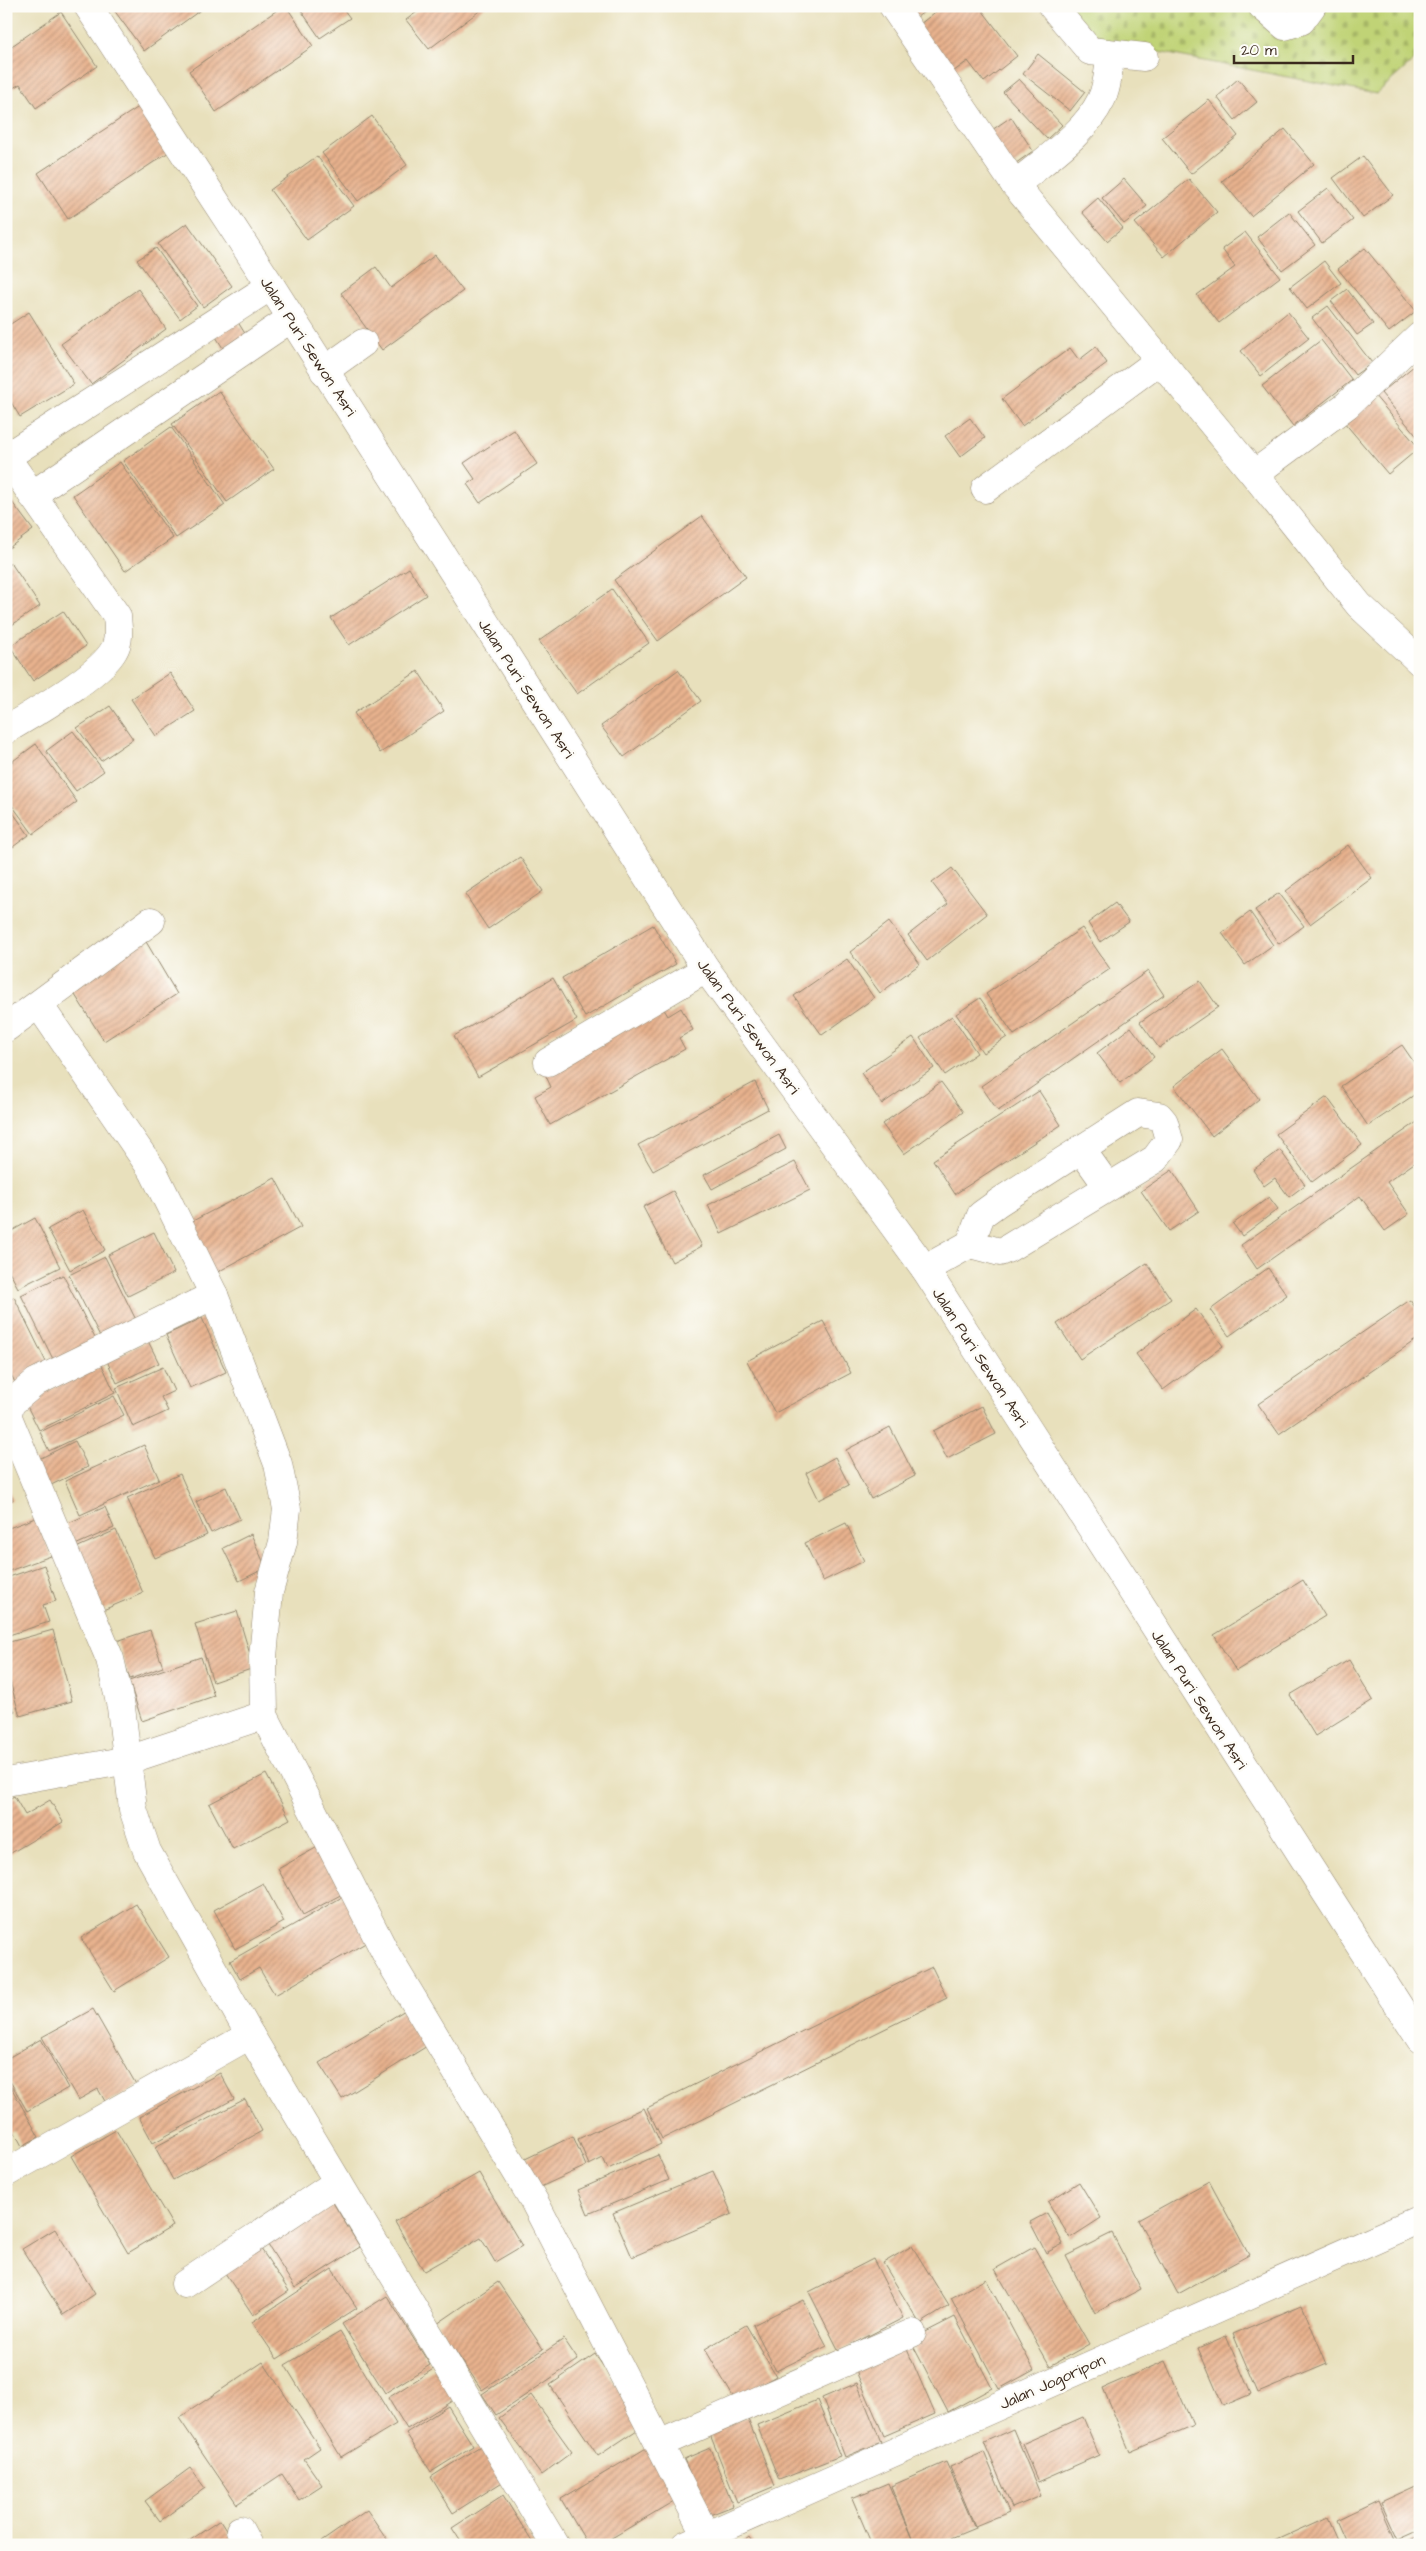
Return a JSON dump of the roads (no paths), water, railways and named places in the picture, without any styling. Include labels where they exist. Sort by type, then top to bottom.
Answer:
[{"type":"street","name":"Jalan Puri Sewon Asri","points":[[88,6],[270,286],[706,970],[925,1269],[1420,2039]]},
{"type":"street","points":[[893,6],[1015,185],[1254,474],[1359,605],[1420,662]]},
{"type":"street","points":[[1052,6],[1090,51],[1110,64],[1144,57]]},
{"type":"street","points":[[1262,6],[1285,26],[1301,21],[1312,6]]},
{"type":"street","points":[[1015,185],[1064,144],[1083,125],[1101,101],[1110,64]]},
{"type":"street","points":[[6,730],[103,666],[116,649],[119,634],[117,616],[6,457],[270,286]]},
{"type":"street","points":[[32,495],[290,319]]},
{"type":"street","points":[[1254,474],[1347,405],[1420,336]]},
{"type":"street","points":[[186,340],[207,374]]},
{"type":"street","points":[[324,371],[363,343]]},
{"type":"street","points":[[985,489],[1160,360]]},
{"type":"street","points":[[90,404],[113,439]]},
{"type":"street","points":[[6,1028],[151,920]]},
{"type":"street","points":[[548,1062],[706,970]]},
{"type":"street","points":[[39,1005],[153,1171],[214,1295],[278,1464],[287,1509],[283,1542],[270,1592],[263,1657],[264,1715],[387,1956],[534,2201],[659,2444],[701,2542]]},
{"type":"street","points":[[925,1269],[970,1244],[981,1216],[1138,1113],[1159,1116],[1164,1122],[1169,1140],[1155,1158],[1000,1252],[970,1244]]},
{"type":"street","points":[[1081,1149],[1108,1187]]},
{"type":"street","points":[[214,1295],[36,1382],[11,1403],[8,1415],[110,1660],[121,1707],[133,1809],[147,1851],[250,2035],[555,2545]]},
{"type":"street","points":[[6,1782],[128,1760],[264,1715]]},
{"type":"street","points":[[6,2173],[250,2035]]},
{"type":"street","points":[[185,2284],[338,2182]]},
{"type":"street","name":"Jalan Jogoripon","points":[[701,2542],[1420,2219]]},
{"type":"street","points":[[659,2444],[912,2333]]}]
